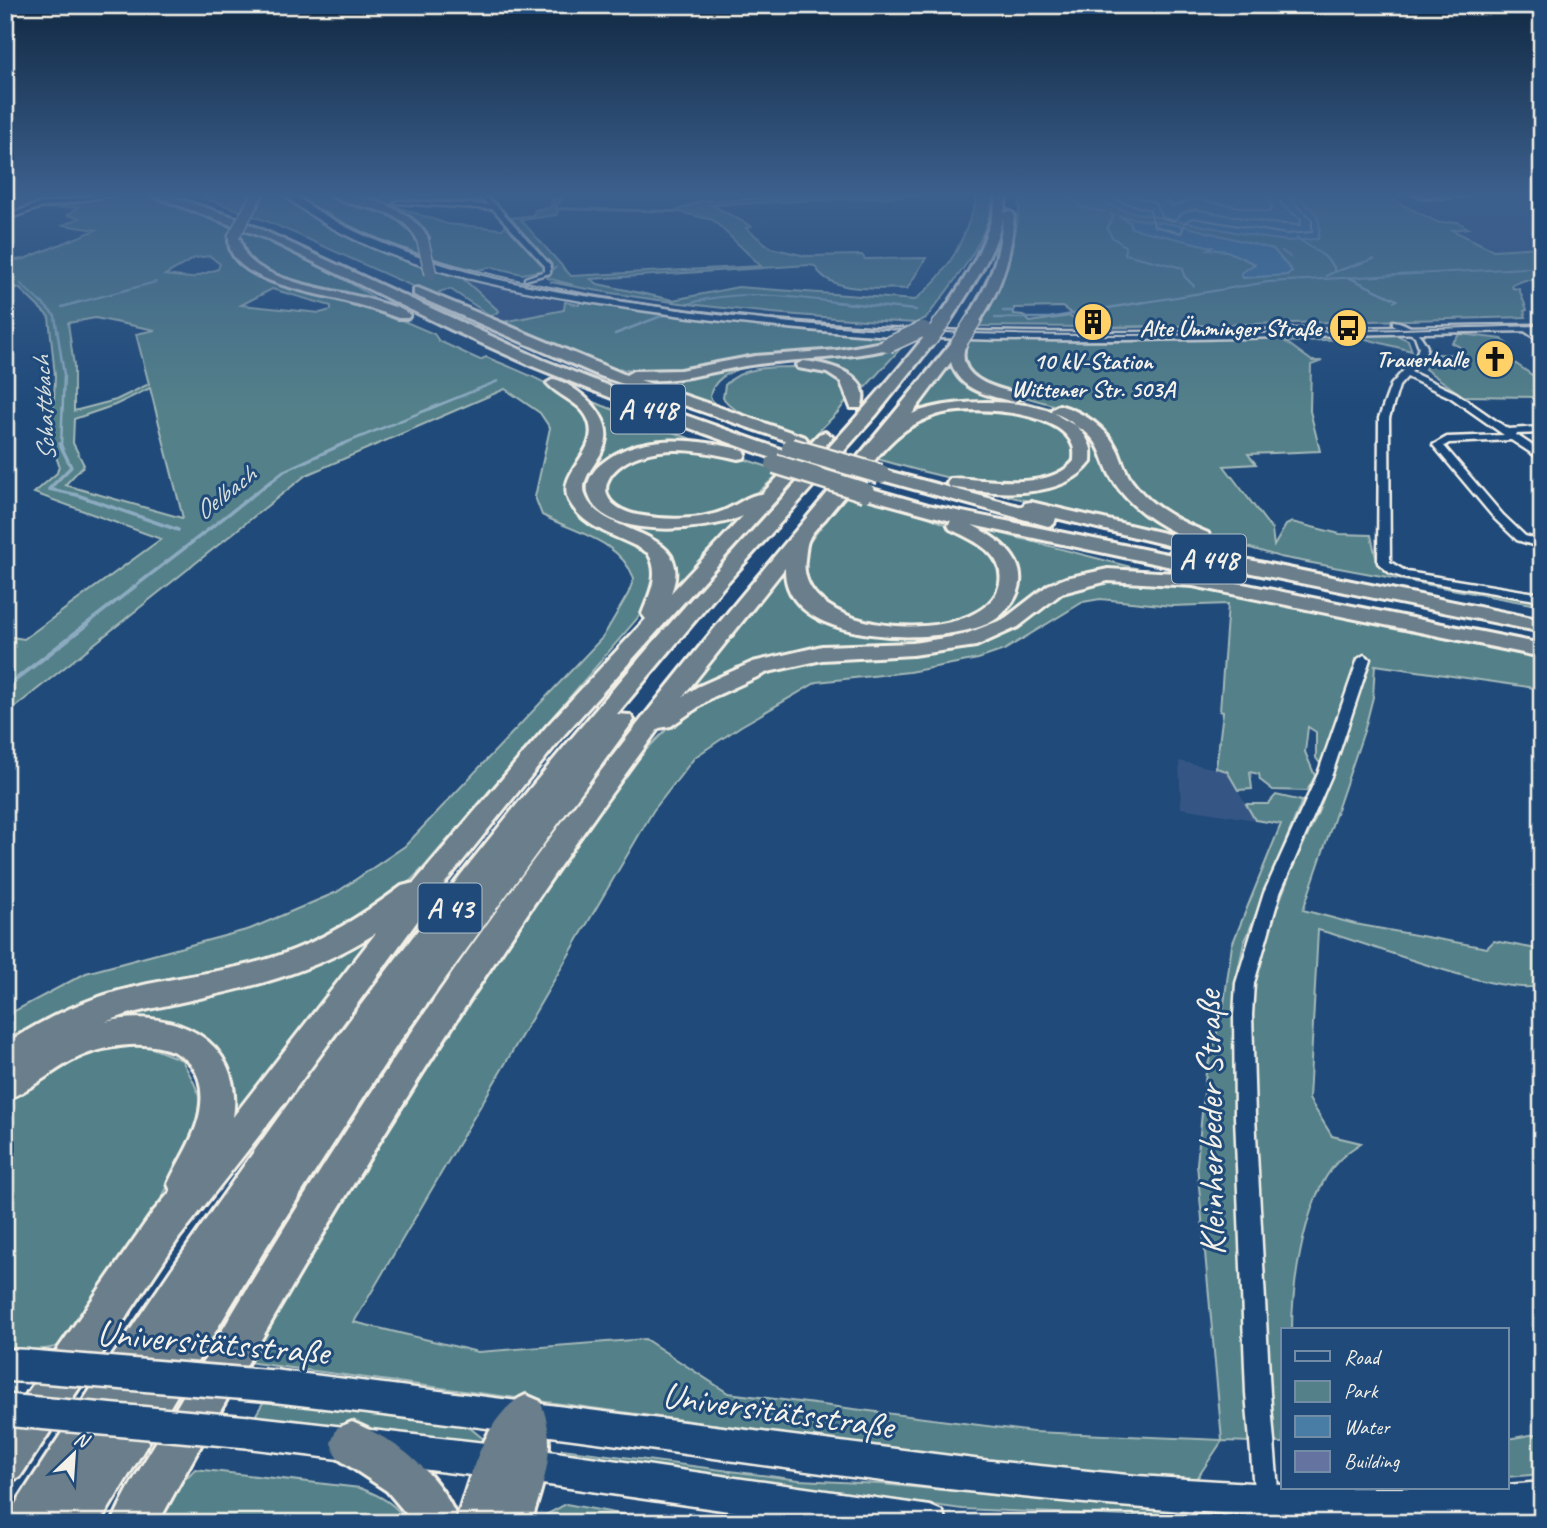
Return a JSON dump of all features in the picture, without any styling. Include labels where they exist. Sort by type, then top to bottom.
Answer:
[{"type":"highway","points":[[249,264],[291,284],[380,307],[456,322]]},
{"type":"highway","points":[[327,264],[348,274],[363,287],[456,322],[522,353],[567,358],[624,373],[673,377],[755,360],[843,355],[940,332],[973,321],[994,285],[1001,264]]},
{"type":"highway","name":"A 448","points":[[343,264],[522,353],[787,452]]},
{"type":"highway","points":[[429,264],[431,274],[446,294],[456,322]]},
{"type":"highway","name":"A 43","points":[[28,1523],[223,1223],[379,1002],[573,752],[707,593],[940,332],[979,264]]},
{"type":"highway","name":"A 43","points":[[75,1523],[254,1233],[412,1000],[590,759],[940,332],[988,272],[991,264]]},
{"type":"highway","points":[[5,1462],[166,1225],[279,1085],[435,876],[555,732],[642,634],[856,405],[940,332]]},
{"type":"highway","points":[[134,1523],[281,1269],[458,990],[583,814],[766,576],[884,438],[940,332]]},
{"type":"highway","points":[[940,332],[958,368],[972,383],[1050,407],[1091,427],[1107,444],[1123,482],[1149,508],[1188,532],[1264,559]]},
{"type":"highway","points":[[522,353],[538,374],[579,399],[596,416],[600,440],[594,454],[578,476],[574,489],[577,501],[587,513],[599,521],[637,536],[653,547],[666,569],[662,593],[642,634]]},
{"type":"highway","points":[[567,358],[742,421]]},
{"type":"highway","points":[[787,452],[725,409],[715,391],[730,375],[751,367],[779,364],[811,366],[832,371],[849,379],[855,389],[856,405]]},
{"type":"highway","points":[[538,374],[662,424],[787,452],[876,479],[925,510],[993,545],[1008,562],[1011,582],[1008,594],[993,613],[980,620],[935,631],[910,632],[864,627],[843,621],[819,609],[802,593],[794,570],[799,540]]},
{"type":"highway","points":[[779,487],[721,518],[681,524],[654,523],[626,516],[605,504],[596,492],[601,473],[608,466],[638,452],[661,447],[787,452],[876,479],[920,475],[984,487],[1039,485],[1061,478],[1077,468],[1083,453],[1082,446],[1069,430],[1053,421],[1014,408],[981,405],[926,413],[884,438]]},
{"type":"highway","points":[[920,475],[1043,509],[1264,559],[1542,613]]},
{"type":"highway","name":"A 448","points":[[876,479],[1007,521],[1163,559],[1542,638]]},
{"type":"highway","name":"A 448","points":[[876,479],[1215,560],[1542,625]]},
{"type":"highway","points":[[925,510],[1163,559]]},
{"type":"highway","points":[[638,742],[682,706],[705,692],[761,667],[822,653],[913,649],[968,641],[1011,623],[1055,589],[1073,582],[1108,575],[1193,580],[1542,651]]},
{"type":"highway","points":[[5,1062],[40,1038],[79,1018],[127,1002],[255,976],[308,957],[368,925],[435,876]]},
{"type":"highway","points":[[5,1086],[22,1072],[68,1046],[115,1033],[153,1032],[184,1041],[199,1051],[211,1066],[218,1093],[215,1114],[208,1140],[166,1225]]},
{"type":"highway","points":[[509,1523],[512,1463],[526,1415]]},
{"type":"highway","points":[[352,1443],[415,1486],[432,1510],[437,1523]]},
{"type":"highway","points":[[477,1523],[512,1463]]},
{"type":"main road","points":[[437,264],[513,285],[606,303],[720,318],[902,334],[1085,337],[1403,328],[1542,320]]},
{"type":"main road","points":[[472,264],[527,279],[700,309],[888,326],[1080,330],[1542,328]]},
{"type":"main road","points":[[513,285],[527,279]]},
{"type":"main road","name":"Universitätsstraße","points":[[17,1366],[274,1386],[526,1415],[957,1475],[1268,1512],[1352,1505],[1454,1504],[1542,1499]]},
{"type":"main road","points":[[5,1410],[352,1443],[512,1463],[930,1523]]},
{"type":"street","points":[[527,279],[548,266],[546,264]]},
{"type":"street","points":[[1403,328],[1422,350],[1420,357],[1405,373],[1390,396],[1382,428],[1384,563],[1405,575],[1542,598]]},
{"type":"street","points":[[1526,328],[1542,341]]},
{"type":"street","points":[[1405,373],[1453,395],[1542,457]]},
{"type":"street","points":[[1542,430],[1447,440],[1438,445],[1499,517],[1521,538],[1542,545]]},
{"type":"street","name":"Kleinherbeder Straße","points":[[1268,1512],[1258,1393],[1245,1116],[1245,983],[1272,893],[1325,774],[1364,659]]},
{"type":"shaded area","points":[[457,275],[565,302],[564,310],[503,322],[491,316],[499,311]]},
{"type":"shaded area","points":[[533,283],[694,310],[887,328],[1037,332],[1380,325],[1387,329],[1112,335],[822,327],[643,307],[530,287]]},
{"type":"shaded area","points":[[1179,761],[1227,771],[1255,820],[1181,808]]},
{"type":"green space","points":[[5,264],[184,264],[165,275],[191,278],[218,269],[220,264],[316,264],[385,304],[339,292],[331,295],[369,306],[434,334],[439,341],[480,360],[486,357],[534,378],[553,387],[583,410],[591,423],[593,438],[586,456],[566,486],[571,506],[585,517],[634,540],[651,555],[659,571],[653,596],[636,620],[424,867],[398,893],[328,940],[5,1052],[5,1016],[86,973],[250,929],[337,892],[405,846],[603,637],[628,594],[634,578],[627,565],[607,546],[542,515],[535,497],[550,428],[540,413],[505,389],[306,475],[5,715],[5,636],[24,639],[161,539],[34,493],[57,473],[59,465],[52,445],[55,376],[49,317],[20,289],[5,285]],"holes":[[[272,289],[331,306],[331,310],[320,313],[241,305]],[[95,318],[155,330],[136,334],[149,384],[116,400],[74,411],[74,366],[68,323]],[[150,388],[183,518],[65,485],[84,465],[73,443],[74,419],[115,405]]]},
{"type":"green space","points":[[363,264],[561,264],[571,276],[761,266],[759,264],[922,264],[907,289],[856,288],[843,285],[832,282],[815,266],[809,265],[591,279],[598,284],[673,300],[738,287],[915,300],[948,264],[966,264],[926,318],[916,323],[777,313],[641,298],[550,282],[573,285],[547,278],[555,268],[522,274],[492,267],[458,274],[499,311],[491,316],[450,289],[439,292],[442,296],[439,297]]},
{"type":"green space","points":[[1006,264],[1542,264],[1542,280],[1525,280],[1512,285],[1513,288],[1519,289],[1527,310],[1524,311],[1526,317],[1092,327],[1062,307],[1014,308],[1014,314],[1023,315],[1030,322],[1070,316],[1088,327],[977,326]]},
{"type":"green space","points":[[580,300],[761,325],[900,336],[864,348],[683,373],[645,373],[596,365],[503,322],[564,310],[565,302],[579,305]]},
{"type":"green space","points":[[1391,333],[1408,340],[1412,351],[1362,338],[1286,342],[1312,361],[1322,361],[1311,365],[1310,411],[1320,451],[1248,454],[1256,464],[1224,466],[1272,530],[1274,546],[1286,525],[1292,522],[1340,534],[1371,535],[1377,562],[1395,574],[1542,601],[1542,606],[1280,557],[1208,535],[1156,507],[1134,487],[1123,469],[1117,448],[1104,432],[1067,409],[986,386],[962,367],[962,348],[968,338]]},
{"type":"green space","points":[[1460,334],[1502,339],[1510,352],[1502,354],[1542,382],[1542,397],[1463,396],[1425,369],[1436,354],[1465,355],[1460,347],[1452,343]]},
{"type":"green space","points":[[909,339],[862,391],[816,366],[797,362],[751,366],[723,377],[714,386],[710,397],[716,406],[620,375],[640,377],[798,359],[817,363],[814,359],[867,353]]},
{"type":"green space","points":[[950,362],[962,379],[1004,396],[1053,409],[1089,429],[1111,470],[1203,543],[983,490],[1005,490],[1083,467],[1067,427],[985,404],[907,418]]},
{"type":"green space","points":[[793,367],[834,376],[851,394],[838,412],[811,439],[752,419],[723,398],[725,385],[748,371]]},
{"type":"green space","points":[[585,399],[707,445],[623,455],[594,500],[662,526],[751,508],[673,594],[675,573],[591,510],[580,495],[603,422]]},
{"type":"green space","points":[[992,409],[1032,417],[1054,426],[1069,437],[1074,447],[1073,457],[1056,473],[1015,484],[961,480],[874,458],[901,434],[927,419],[956,411]]},
{"type":"green space","points":[[687,450],[731,455],[781,471],[741,504],[686,518],[632,515],[618,508],[608,497],[607,481],[620,464],[641,455]]},
{"type":"green space","points":[[847,491],[930,517],[981,545],[998,565],[1000,577],[988,603],[968,616],[942,624],[911,626],[880,624],[828,606],[809,587],[804,550]]},
{"type":"green space","points":[[968,525],[1150,572],[1102,572],[993,627],[936,643],[829,648],[672,706],[786,564],[787,573],[854,628],[954,632],[1018,582]]},
{"type":"green space","points":[[1099,580],[1177,582],[1542,655],[1542,689],[1375,665],[1373,697],[1365,728],[1303,910],[1355,924],[1487,948],[1494,941],[1542,950],[1542,985],[1523,987],[1467,977],[1318,930],[1309,1099],[1332,1136],[1361,1143],[1329,1172],[1318,1193],[1305,1231],[1294,1293],[1292,1328],[1281,1328],[1281,1443],[1222,1441],[1194,1483],[944,1455],[247,1362],[375,1152],[408,1092],[601,803],[671,725],[713,695],[763,672],[814,660],[928,653],[961,648],[993,639],[1013,629],[1060,593]],"holes":[[[1100,599],[1172,606],[1228,604],[1220,711],[1223,712],[1216,768],[1227,771],[1238,790],[1252,789],[1250,772],[1259,774],[1260,780],[1273,790],[1307,791],[1315,776],[1305,752],[1308,727],[1316,732],[1316,758],[1319,762],[1333,764],[1319,809],[1278,906],[1254,987],[1236,980],[1244,943],[1302,801],[1276,795],[1268,804],[1246,804],[1255,820],[1281,824],[1232,945],[1223,1011],[1206,1072],[1197,1164],[1222,1440],[1033,1432],[728,1393],[645,1339],[478,1352],[354,1322],[653,811],[695,757],[741,726],[817,682],[909,672],[978,659],[1004,650],[1083,602]]]},
{"type":"green space","points":[[384,924],[381,936],[350,964],[260,1081],[247,1109],[221,1149],[226,1104],[163,1029],[57,1037]]},
{"type":"green space","points":[[116,1044],[147,1046],[182,1060],[199,1099],[191,1139],[182,1161],[142,1230],[103,1291],[69,1337],[58,1346],[45,1349],[5,1347],[5,1103],[56,1066],[85,1053]]},
{"type":"green space","points":[[264,1401],[449,1422],[470,1428],[486,1441],[254,1418]]},
{"type":"green space","points":[[1542,1433],[1542,1474],[1508,1477],[1508,1439]]},
{"type":"green space","points":[[562,1449],[799,1480],[881,1484],[1212,1516],[1217,1519],[1215,1523],[1208,1523],[1128,1516],[962,1509],[559,1454]]},
{"type":"green space","points":[[195,1469],[360,1488],[387,1501],[408,1523],[156,1523],[171,1494]]},
{"type":"green space","points":[[566,1504],[669,1523],[531,1523]]},
{"type":"water","points":[[1255,264],[1286,264],[1292,271],[1287,275],[1243,278],[1241,273]]},
{"type":"waterway","points":[[1168,264],[1183,268],[1184,276],[1194,286]]},
{"type":"waterway","points":[[1332,264],[1334,272]]},
{"type":"waterway","points":[[1334,272],[1358,264]]},
{"type":"waterway","points":[[1349,278],[1542,267]]},
{"type":"waterway","points":[[1326,276],[1334,272]]},
{"type":"waterway","name":"Oelbach","points":[[1134,304],[1268,282],[1349,278]]},
{"type":"waterway","points":[[1349,278],[1397,300],[1394,302]]},
{"type":"waterway","name":"Schattbach","points":[[5,280],[15,282]]},
{"type":"waterway","points":[[73,304],[156,282]]},
{"type":"waterway","name":"Schattbach","points":[[21,284],[42,304]]},
{"type":"waterway","name":"Oelbach","points":[[691,303],[711,298],[752,295],[847,303]]},
{"type":"waterway","name":"Schattbach","points":[[41,302],[55,316],[64,375],[61,446]]},
{"type":"waterway","points":[[62,307],[79,302]]},
{"type":"waterway","name":"Oelbach","points":[[836,302],[847,303]]},
{"type":"waterway","name":"Oelbach","points":[[995,318],[1049,318],[1144,302]]},
{"type":"waterway","name":"Oelbach","points":[[847,303],[916,310]]},
{"type":"waterway","name":"Oelbach","points":[[847,303],[855,304]]},
{"type":"waterway","points":[[1003,311],[1014,311]]},
{"type":"waterway","name":"Oelbach","points":[[615,334],[664,315]]},
{"type":"waterway","name":"Oelbach","points":[[338,446],[498,381]]},
{"type":"waterway","name":"Schattbach","points":[[60,444],[71,467],[49,489],[77,495],[178,530]]},
{"type":"waterway","name":"Oelbach","points":[[84,626],[284,471],[343,444]]},
{"type":"waterway","name":"Oelbach","points":[[5,688],[87,624]]},
{"type":"tram line","points":[[453,264],[553,288],[711,313],[829,325],[947,332],[1185,334],[1542,325]]},
{"type":"place","name":"10 kV-Station Wittener Str. 503A","points":[[1093,322]]},
{"type":"place","name":"Alte Ümminger Straße","points":[[1348,328]]},
{"type":"place","name":"Trauerhalle","points":[[1495,359]]}]
